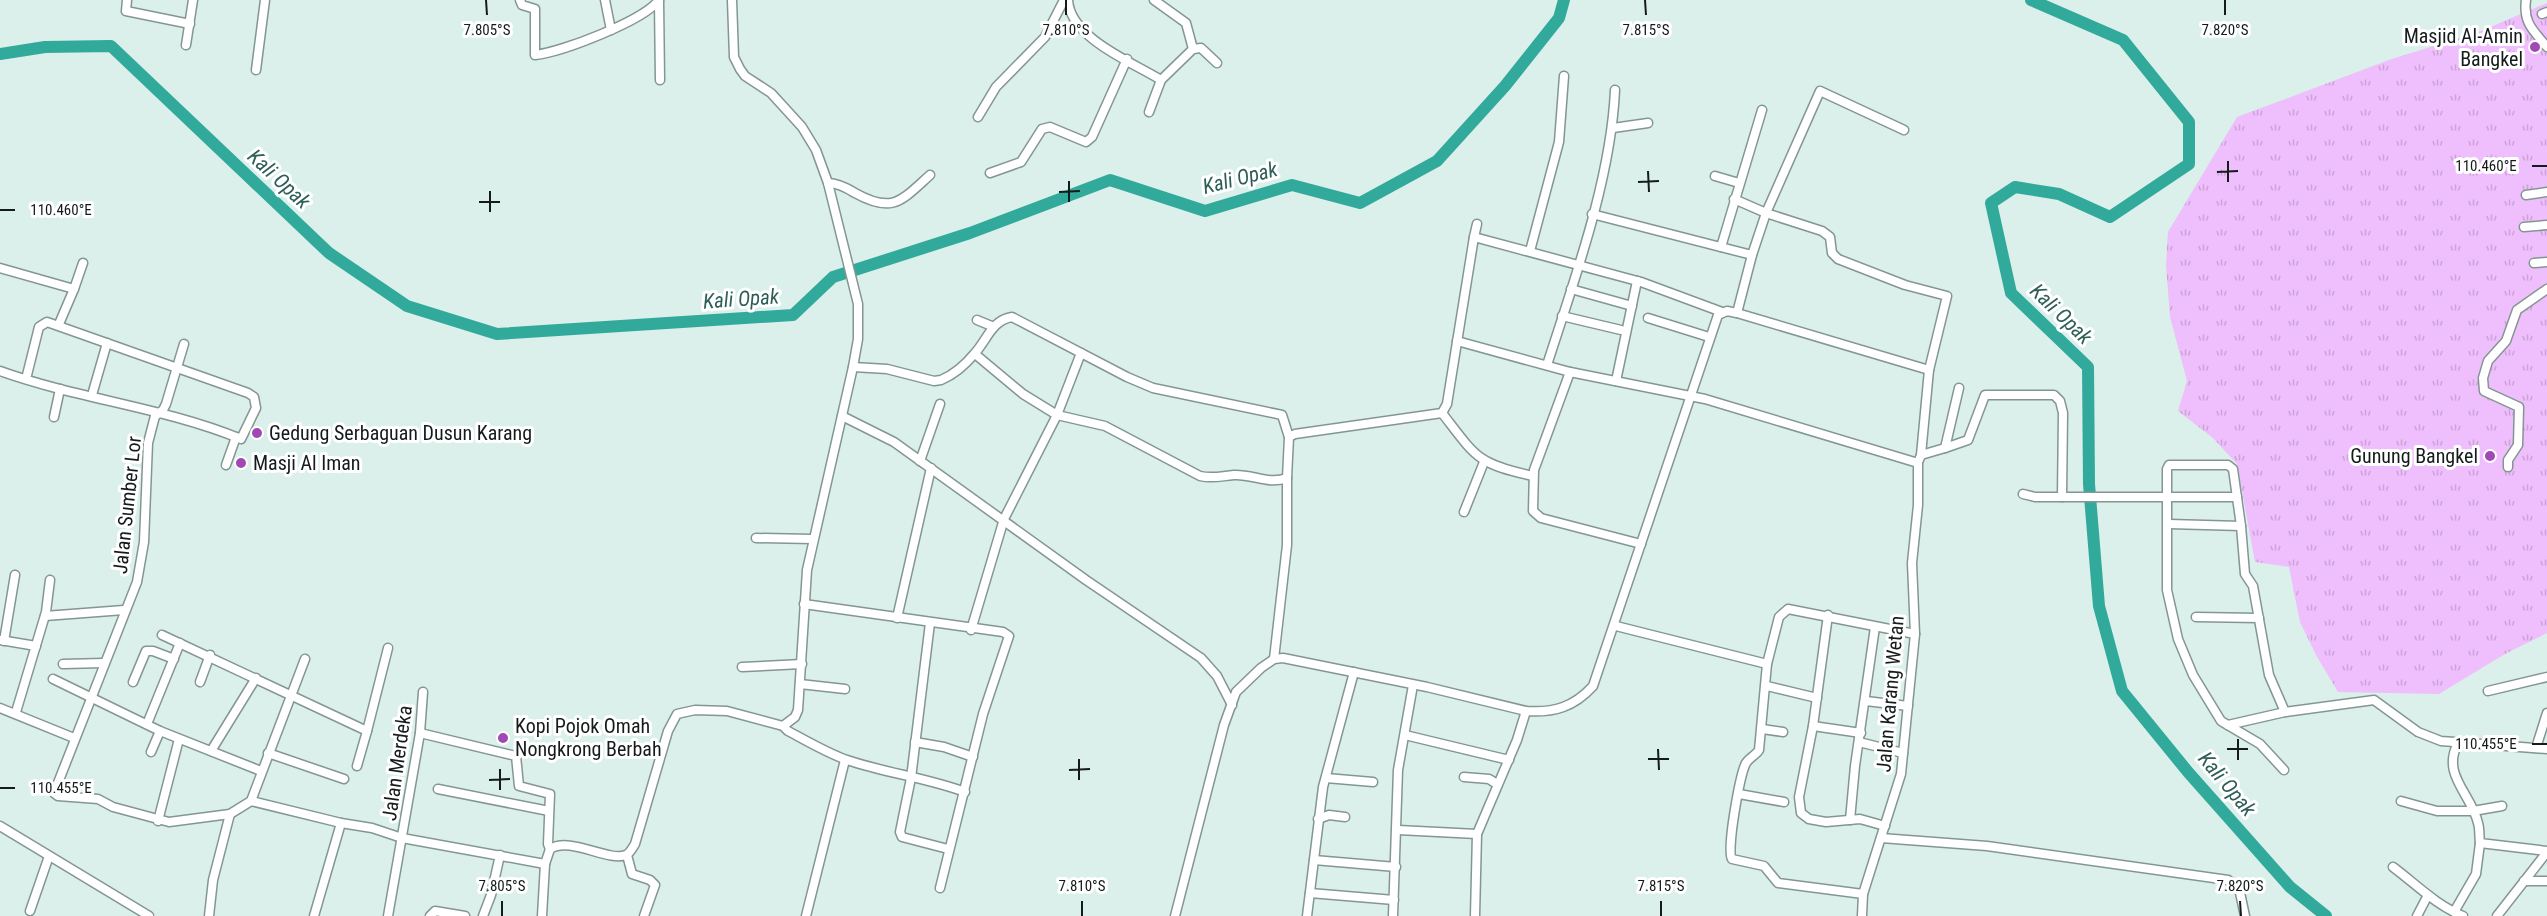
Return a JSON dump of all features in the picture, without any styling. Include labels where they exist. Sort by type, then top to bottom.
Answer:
[{"type":"street","points":[[128,0],[126,11],[190,24]]},
{"type":"street","points":[[186,45],[194,0]]},
{"type":"street","points":[[256,70],[265,0]]},
{"type":"street","points":[[519,0],[522,5],[535,9],[535,55],[547,54],[611,30],[659,1]]},
{"type":"street","points":[[605,0],[611,30]]},
{"type":"street","points":[[732,0],[734,57],[740,69],[771,93],[802,127],[816,150],[828,183],[855,290],[859,318],[853,366],[813,539],[804,604],[802,664],[795,717],[783,726]]},
{"type":"street","points":[[1066,0],[1081,30],[1161,80]]},
{"type":"street","points":[[978,117],[996,87],[1046,37],[1066,0]]},
{"type":"street","points":[[1154,0],[1186,23],[1193,49]]},
{"type":"street","points":[[2526,0],[2524,13],[2526,20],[2547,47]]},
{"type":"street","points":[[659,1],[660,80]]},
{"type":"street","points":[[1149,112],[1161,80],[1193,49],[1201,48],[1217,63]]},
{"type":"street","points":[[990,173],[1021,162],[1042,129],[1050,127],[1086,142],[1092,137],[1127,59]]},
{"type":"street","points":[[1530,251],[1559,141],[1564,76]]},
{"type":"street","points":[[1547,365],[1592,214],[1613,128],[1615,90]]},
{"type":"street","points":[[1737,313],[1766,213],[1820,91],[1904,130]]},
{"type":"street","points":[[1721,248],[1762,110]]},
{"type":"street","points":[[1613,128],[1648,123]]},
{"type":"street","points":[[828,183],[836,184],[875,203],[886,204],[901,201],[930,175]]},
{"type":"street","points":[[1715,176],[1739,183]]},
{"type":"street","points":[[2526,195],[2547,192]]},
{"type":"street","points":[[1734,200],[1766,213]]},
{"type":"street","name":"Jalan Karang Wetan","points":[[1766,213],[1822,231],[1830,237],[1832,254],[1838,259],[1905,285],[1945,294],[1948,300],[1929,370],[1920,459],[1912,578],[1915,634],[1901,774],[1863,894],[1862,916]]},
{"type":"street","points":[[1592,214],[1752,255]]},
{"type":"street","points":[[1442,413],[1447,404],[1477,224]]},
{"type":"street","points":[[2524,227],[2547,225]]},
{"type":"street","points":[[1474,237],[1637,281],[1722,312],[1737,313],[1929,370]]},
{"type":"street","points":[[2534,263],[2547,262]]},
{"type":"street","points":[[59,324],[82,263]]},
{"type":"street","points":[[0,268],[74,289]]},
{"type":"street","points":[[1616,381],[1637,281]]},
{"type":"street","points":[[1571,289],[1632,306]]},
{"type":"street","points":[[2508,467],[2508,460],[2517,445],[2519,407],[2484,391],[2483,378],[2491,355],[2506,341],[2517,310],[2547,289]]},
{"type":"street","points":[[1175,916],[1224,725],[1236,692],[1253,674],[1274,659],[1283,658],[1354,672],[1526,711],[1553,711],[1576,703],[1584,696],[1597,678],[1616,626],[1715,319],[1722,312]]},
{"type":"street","points":[[1562,316],[1621,330]]},
{"type":"street","points":[[853,366],[887,369],[934,381],[948,377],[975,354],[1003,318],[1012,317],[1154,388],[1282,415],[1289,437],[1290,471],[1287,478],[1287,545],[1274,659]]},
{"type":"street","points":[[1648,318],[1709,337]]},
{"type":"street","points":[[977,320],[994,327]]},
{"type":"street","points":[[0,371],[26,379],[60,389],[92,395],[160,414],[236,437],[243,438],[256,408],[254,397],[175,370],[59,324],[47,322],[39,327],[26,379]]},
{"type":"street","points":[[1457,341],[1570,372],[1690,395],[1920,459],[1968,440],[1985,395],[2054,395],[2060,401],[2063,413],[2062,497]]},
{"type":"street","points":[[92,395],[106,343]]},
{"type":"street","name":"Jalan Sumber Lor","points":[[158,821],[113,807],[98,799],[55,795],[54,791],[137,582],[144,542],[148,443],[155,416],[160,414],[166,404],[184,344]]},
{"type":"street","points":[[971,630],[1004,519],[1057,415],[1081,353]]},
{"type":"street","points":[[975,354],[1023,394],[1057,415],[1105,426],[1200,476],[1210,479],[1235,475],[1266,481],[1287,478]]},
{"type":"street","points":[[1570,372],[1533,476],[1532,501],[1536,516],[1641,544]]},
{"type":"street","points":[[1945,448],[1959,388]]},
{"type":"street","points":[[54,417],[60,389]]},
{"type":"street","points":[[920,461],[940,404]]},
{"type":"street","points":[[1289,437],[1305,432],[1365,426],[1442,413]]},
{"type":"street","points":[[1442,413],[1475,456],[1484,462],[1533,476]]},
{"type":"street","points":[[842,416],[894,442],[1086,580],[1205,661],[1217,676],[1232,705]]},
{"type":"street","points":[[226,465],[236,437]]},
{"type":"street","points":[[1464,512],[1484,462]]},
{"type":"street","points":[[2284,770],[2260,744],[2221,721],[2193,675],[2178,639],[2167,590],[2169,524],[2167,469],[2169,465],[2228,465],[2233,469],[2241,526],[2244,574],[2253,586],[2269,675],[2285,712]]},
{"type":"street","points":[[897,618],[931,468]]},
{"type":"street","points":[[2023,494],[2035,497],[2168,495],[2237,497]]},
{"type":"street","points":[[2169,524],[2241,526]]},
{"type":"street","points":[[756,538],[813,539]]},
{"type":"street","points":[[15,575],[2,640],[36,646]]},
{"type":"street","points":[[16,712],[45,616],[50,580]]},
{"type":"street","points":[[804,604],[971,630],[1003,632],[1010,636],[983,714],[940,888]]},
{"type":"street","points":[[1863,894],[1778,883],[1764,866],[1732,859],[1729,848],[1745,764],[1760,750],[1767,664],[1778,619],[1788,609],[1828,615],[1915,634]]},
{"type":"street","points":[[45,616],[124,610]]},
{"type":"street","points":[[1828,615],[1813,726],[1799,797],[1802,813],[1809,819],[1860,819],[1885,826]]},
{"type":"street","points":[[2196,617],[2259,618]]},
{"type":"street","points":[[930,622],[911,778],[901,836],[948,849]]},
{"type":"street","points":[[1616,626],[1767,664]]},
{"type":"street","points":[[1850,820],[1875,627]]},
{"type":"street","points":[[162,635],[210,655],[368,731]]},
{"type":"street","points":[[147,724],[180,643]]},
{"type":"street","points":[[357,766],[388,648]]},
{"type":"street","points":[[133,682],[146,651],[153,651],[174,659]]},
{"type":"street","points":[[200,682],[210,655]]},
{"type":"street","points":[[179,739],[158,821],[169,822],[230,814],[251,801],[305,659]]},
{"type":"street","points":[[63,664],[105,663]]},
{"type":"street","points":[[742,667],[802,664]]},
{"type":"street","points":[[1307,916],[1318,819],[1326,778],[1354,672]]},
{"type":"street","points":[[2488,691],[2547,676]]},
{"type":"street","points":[[211,751],[256,678]]},
{"type":"street","points":[[53,679],[160,732],[261,771]]},
{"type":"street","points":[[800,684],[845,689]]},
{"type":"street","points":[[1393,916],[1398,830],[1396,783],[1413,685]]},
{"type":"street","points":[[1767,686],[1817,698]]},
{"type":"street","name":"Jalan Merdeka","points":[[388,916],[420,733],[423,692]]},
{"type":"street","points":[[2228,725],[2285,712],[2374,700],[2418,732],[2441,741],[2547,749]]},
{"type":"street","points":[[1866,701],[1908,706]]},
{"type":"street","points":[[0,708],[16,712],[74,738]]},
{"type":"street","points":[[550,849],[562,845],[620,856],[627,855],[635,843],[668,731],[677,714],[696,710],[727,711],[783,726],[788,731],[846,759],[911,778],[942,783],[965,792]]},
{"type":"street","points":[[1475,916],[1477,834],[1509,760],[1526,711]]},
{"type":"street","points":[[2536,748],[2547,713]]},
{"type":"street","points":[[1813,726],[1860,737],[1903,753]]},
{"type":"street","points":[[1762,729],[1783,732]]},
{"type":"street","points":[[151,752],[160,732]]},
{"type":"street","points":[[420,733],[516,756],[519,786],[550,794],[550,849],[545,864],[542,916]]},
{"type":"street","points":[[1405,735],[1509,760]]},
{"type":"street","points":[[915,742],[944,747],[973,757]]},
{"type":"street","points":[[2454,912],[2476,874],[2480,843],[2478,823],[2453,772],[2452,762],[2458,742]]},
{"type":"street","points":[[268,753],[344,778]]},
{"type":"street","points":[[806,916],[846,759]]},
{"type":"street","points":[[1464,777],[1489,779],[1497,784]]},
{"type":"street","points":[[1326,778],[1373,782]]},
{"type":"street","points":[[438,789],[549,811]]},
{"type":"street","points":[[1739,794],[1784,802]]},
{"type":"street","points":[[251,801],[341,823],[372,828],[402,838],[545,864]]},
{"type":"street","points":[[2401,801],[2430,810],[2473,811],[2502,806]]},
{"type":"street","points":[[209,916],[213,880],[230,814]]},
{"type":"street","points":[[1318,819],[1329,815],[1345,817]]},
{"type":"street","points":[[314,916],[341,823]]},
{"type":"street","points":[[0,826],[149,916]]},
{"type":"street","points":[[1398,830],[1477,834]]},
{"type":"street","points":[[1881,838],[1987,846],[2228,880],[2238,888],[2245,916]]},
{"type":"street","points":[[2480,843],[2547,852]]},
{"type":"street","points":[[2497,916],[2547,852]]},
{"type":"street","points":[[483,916],[491,895],[500,855]]},
{"type":"street","points":[[627,855],[632,874],[650,880],[655,885],[644,916]]},
{"type":"street","points":[[30,911],[49,856]]},
{"type":"street","points":[[1314,860],[1396,867]]},
{"type":"street","points":[[2393,867],[2428,895],[2463,916]]},
{"type":"street","points":[[2524,881],[2547,881]]},
{"type":"street","points":[[1310,893],[1394,900]]},
{"type":"street","points":[[2417,916],[2428,895]]},
{"type":"street","points":[[430,916],[435,911],[465,916]]},
{"type":"green space","points":[[2547,3],[2547,633],[2505,654],[2439,694],[2338,692],[2300,622],[2289,567],[2255,562],[2237,464],[2213,438],[2178,411],[2187,381],[2170,317],[2166,265],[2168,232],[2237,117],[2389,60],[2481,31]]},
{"type":"waterway","name":"Kali Opak","points":[[0,54],[45,47],[111,46],[329,253],[407,306],[497,334],[793,315],[833,277],[970,233],[1110,180],[1205,211],[1292,185],[1360,203],[1437,161],[1505,86],[1559,18],[1564,0]]},
{"type":"waterway","name":"Kali Opak","points":[[2031,0],[2123,40],[2189,122],[2189,164],[2110,217],[2059,194],[2015,187],[1991,203],[2011,293],[2088,367],[2089,484],[2099,606],[2122,691],[2188,772],[2290,887],[2326,916]]},
{"type":"place","name":"Masjid Al-Amin Bangkel","points":[[2535,47]]},
{"type":"place","name":"Gedung Serbaguan Dusun Karang","points":[[257,433]]},
{"type":"place","name":"Gunung Bangkel","points":[[2490,456]]},
{"type":"place","name":"Masji Al Iman","points":[[241,463]]},
{"type":"place","name":"Kopi Pojok Omah Nongkrong Berbah","points":[[503,738]]}]
